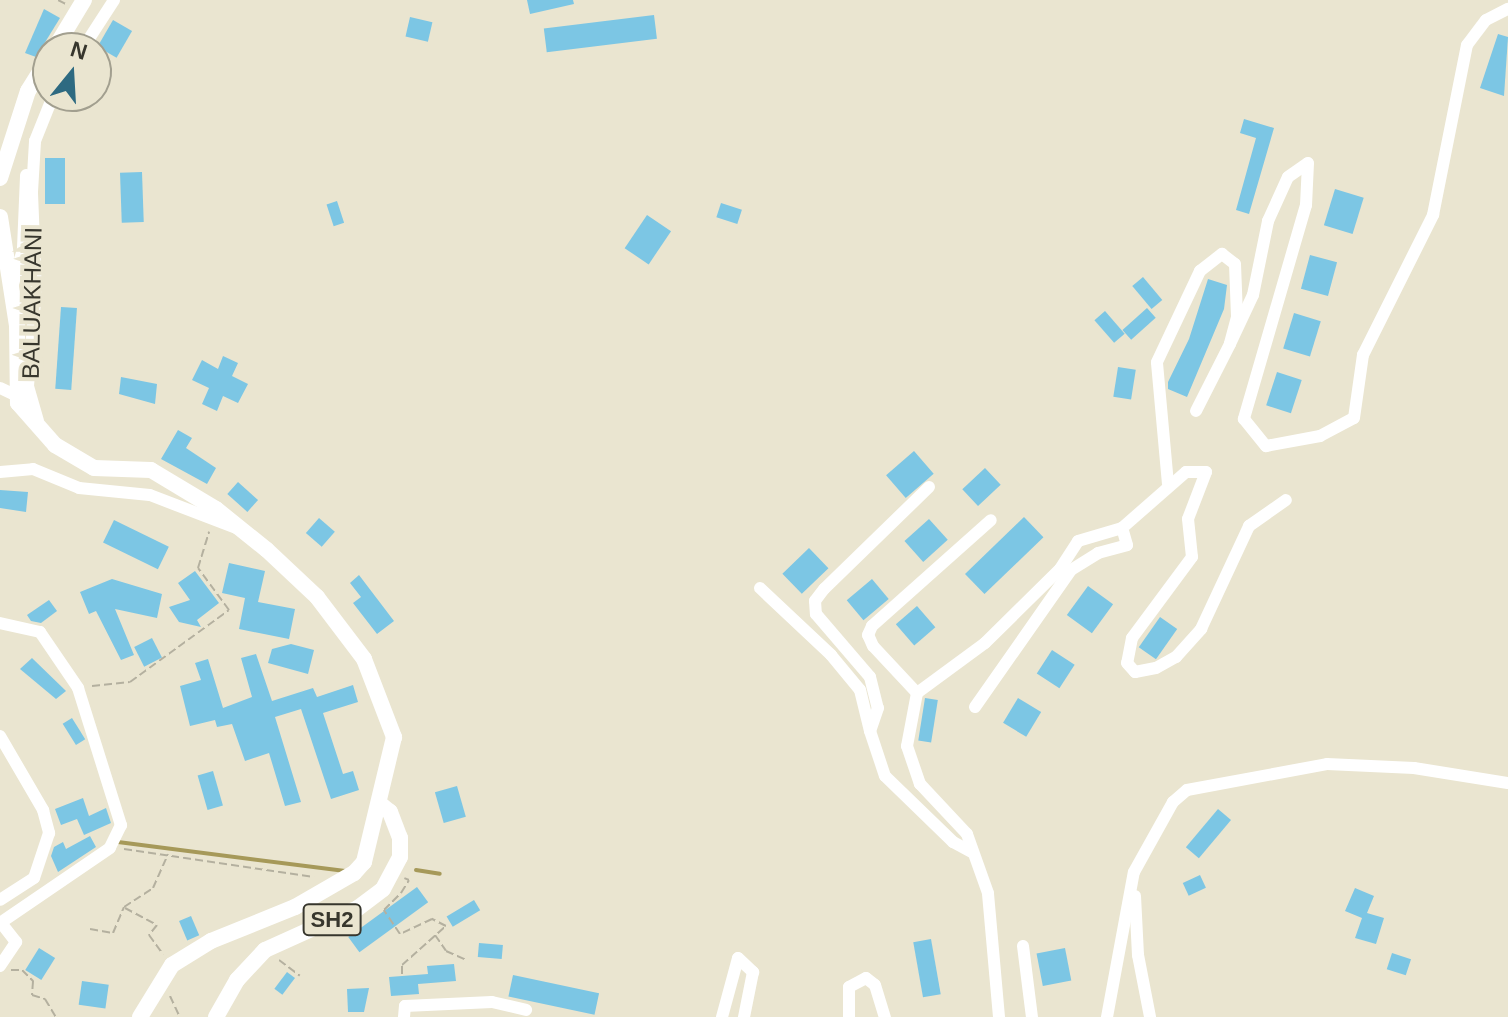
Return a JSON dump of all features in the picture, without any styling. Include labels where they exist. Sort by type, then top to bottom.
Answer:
[{"type":"main road","points":[[65,32],[84,0]]},
{"type":"main road","points":[[0,178],[32,85]]},
{"type":"main road","points":[[0,217],[13,284],[17,396],[39,424]]},
{"type":"main road","name":"BALUAKHANI","points":[[39,424],[55,445],[94,468],[151,470],[244,531],[317,597],[364,659],[394,737],[379,803],[368,830],[364,862],[354,873],[295,907],[211,941],[172,965]]},
{"type":"main road","name":"SH2","points":[[216,1017],[237,980],[265,950],[358,908],[383,889],[400,857],[400,838],[390,812],[379,803]]},
{"type":"main road","points":[[140,1017],[172,965]]},
{"type":"street","points":[[93,32],[114,0]]},
{"type":"street","points":[[1196,411],[1253,295],[1268,221],[1288,177],[1308,163],[1306,205],[1244,419],[1266,446],[1320,436],[1354,418],[1363,355],[1433,215],[1467,45],[1486,20],[1508,9]]},
{"type":"street","name":"BALUAKHANI","points":[[39,424],[28,386],[35,334],[35,141],[47,112]]},
{"type":"street","points":[[13,284],[23,248],[25,177],[35,141]]},
{"type":"street","points":[[1168,484],[1157,362],[1200,271],[1222,254],[1235,264],[1238,287],[1230,344]]},
{"type":"street","points":[[0,388],[17,396]]},
{"type":"street","points":[[0,472],[33,469],[79,488],[150,495],[212,524],[244,531]]},
{"type":"street","points":[[999,1017],[988,893],[967,834],[920,784],[907,746],[917,693],[985,643],[1060,569],[1078,541],[1122,528],[1168,484],[1186,472],[1206,472],[1188,519],[1192,557],[1132,638],[1127,663],[1135,672],[1176,657],[1193,638],[1249,526],[1286,500]]},
{"type":"street","points":[[870,731],[878,708],[870,677],[816,614],[815,601],[929,487]]},
{"type":"street","points":[[917,693],[873,646],[868,635],[872,626],[991,520]]},
{"type":"street","points":[[975,707],[1071,570],[1098,553],[1127,545],[1122,528]]},
{"type":"street","points":[[760,588],[831,655],[860,690],[885,776],[953,842],[972,852]]},
{"type":"street","points":[[0,623],[40,632],[78,688],[121,825],[110,848],[0,923],[16,942],[0,968]]},
{"type":"street","points":[[0,736],[43,810],[49,833],[34,878],[0,900]]},
{"type":"street","points":[[1107,1017],[1134,872],[1173,802],[1187,790],[1327,764],[1414,768],[1508,783]]},
{"type":"street","points":[[1134,872],[1138,955],[1150,1017]]},
{"type":"street","points":[[1023,946],[1032,1017]]},
{"type":"street","points":[[722,1017],[738,958],[753,972],[744,1017]]},
{"type":"street","points":[[849,1017],[849,987],[856,979],[866,978],[875,985],[885,1017]]},
{"type":"street","points":[[404,1017],[405,1006],[492,1002],[526,1010]]},
{"type":"path","points":[[78,688],[130,682],[229,610],[198,568],[212,524]]},
{"type":"path","points":[[110,848],[168,854],[295,878],[323,877]]},
{"type":"path","points":[[90,929],[113,933],[124,907],[153,888],[168,854]]},
{"type":"path","points":[[124,907],[157,925],[149,935],[172,965]]},
{"type":"path","points":[[384,910],[400,934],[432,919],[446,926],[402,965],[402,974]]},
{"type":"path","points":[[434,934],[446,951],[466,960]]},
{"type":"path","points":[[265,950],[300,976]]},
{"type":"path","points":[[0,968],[22,970],[33,981],[32,995],[45,999],[56,1017]]},
{"type":"path","points":[[162,981],[180,1017]]},
{"type":"building","points":[[527,0],[573,0],[574,4],[530,14]]},
{"type":"building","points":[[44,9],[60,18],[51,32],[34,32]]},
{"type":"building","points":[[654,15],[657,39],[547,52],[544,29]]},
{"type":"building","points":[[410,17],[432,22],[428,42],[406,36]]},
{"type":"building","points":[[113,20],[132,31],[117,58],[112,55],[112,32],[106,32]]},
{"type":"building","points":[[1498,34],[1508,37],[1504,96],[1480,88]]},
{"type":"building","points":[[32,37],[32,56],[25,53]]},
{"type":"building","points":[[1244,119],[1274,128],[1249,214],[1236,210],[1256,138],[1240,133]]},
{"type":"building","points":[[45,158],[65,158],[65,204],[45,204]]},
{"type":"building","points":[[142,172],[144,222],[122,223],[120,173]]},
{"type":"building","points":[[1335,189],[1364,198],[1353,234],[1324,225]]},
{"type":"building","points":[[337,201],[344,223],[334,226],[327,204]]},
{"type":"building","points":[[721,203],[742,210],[737,224],[716,217]]},
{"type":"building","points":[[647,215],[671,231],[649,264],[625,248]]},
{"type":"building","points":[[1310,255],[1337,262],[1328,296],[1301,289]]},
{"type":"building","points":[[1143,277],[1162,300],[1152,309],[1132,286]]},
{"type":"building","points":[[1208,279],[1227,285],[1224,309],[1187,397],[1168,389],[1168,382],[1189,339]]},
{"type":"building","points":[[61,307],[77,308],[71,390],[55,389]]},
{"type":"building","points":[[1147,308],[1156,318],[1131,340],[1122,330]]},
{"type":"building","points":[[1105,311],[1125,334],[1114,343],[1094,320]]},
{"type":"building","points":[[1294,313],[1321,321],[1310,357],[1283,348]]},
{"type":"building","points":[[223,356],[238,363],[232,376],[248,384],[238,403],[223,396],[217,411],[202,404],[209,388],[192,380],[202,360],[218,369]]},
{"type":"building","points":[[1118,367],[1136,370],[1131,399],[1113,397]]},
{"type":"building","points":[[1277,372],[1302,380],[1291,413],[1266,405]]},
{"type":"building","points":[[121,377],[157,384],[155,404],[119,394]]},
{"type":"building","points":[[178,430],[192,438],[186,448],[216,468],[207,484],[161,459]]},
{"type":"building","points":[[914,451],[934,474],[906,498],[886,475]]},
{"type":"building","points":[[985,468],[1001,485],[978,506],[962,489]]},
{"type":"building","points":[[238,482],[258,500],[247,512],[227,494]]},
{"type":"building","points":[[0,490],[28,492],[26,512],[0,508]]},
{"type":"building","points":[[1024,517],[1043,537],[984,594],[965,574]]},
{"type":"building","points":[[319,518],[335,532],[322,547],[306,533]]},
{"type":"building","points":[[929,519],[948,540],[923,562],[904,541]]},
{"type":"building","points":[[114,520],[169,547],[158,569],[103,542]]},
{"type":"building","points":[[809,548],[828,568],[802,594],[782,574]]},
{"type":"building","points":[[229,563],[265,571],[258,602],[295,609],[289,639],[239,629],[245,598],[222,593]]},
{"type":"building","points":[[195,571],[219,603],[197,620],[201,627],[179,622],[169,607],[190,600],[178,583]]},
{"type":"building","points":[[359,575],[394,621],[377,634],[353,603],[361,597],[350,583]]},
{"type":"building","points":[[112,579],[162,594],[157,618],[115,609],[134,655],[121,660],[96,611],[89,614],[80,592]]},
{"type":"building","points":[[872,579],[889,599],[863,620],[847,600]]},
{"type":"building","points":[[1088,586],[1113,604],[1092,633],[1067,615]]},
{"type":"building","points":[[49,600],[57,611],[41,623],[31,621],[27,615]]},
{"type":"building","points":[[917,606],[935,627],[914,646],[896,624]]},
{"type":"building","points":[[1160,617],[1177,629],[1156,659],[1139,647]]},
{"type":"building","points":[[152,638],[162,658],[144,667],[134,647]]},
{"type":"building","points":[[291,644],[314,650],[308,674],[268,663],[272,649]]},
{"type":"building","points":[[1052,650],[1075,665],[1059,688],[1037,673]]},
{"type":"building","points":[[256,654],[272,701],[313,688],[317,697],[353,685],[358,702],[323,713],[343,774],[353,771],[359,790],[331,799],[301,709],[275,717],[301,802],[285,806],[269,753],[245,761],[232,724],[217,727],[215,720],[190,726],[180,686],[201,680],[195,663],[208,659],[223,708],[252,697],[241,658]]},
{"type":"building","points":[[32,658],[66,691],[56,699],[20,669]]},
{"type":"building","points":[[925,698],[938,700],[931,743],[918,740]]},
{"type":"building","points":[[1018,698],[1041,712],[1026,737],[1003,723]]},
{"type":"building","points":[[72,718],[85,739],[76,745],[63,724]]},
{"type":"building","points":[[213,771],[223,806],[208,810],[198,775]]},
{"type":"building","points":[[457,786],[466,817],[444,823],[435,792]]},
{"type":"building","points":[[83,798],[89,816],[106,808],[111,823],[84,835],[77,819],[61,825],[55,809]]},
{"type":"building","points":[[1218,809],[1231,820],[1199,858],[1186,847]]},
{"type":"building","points":[[90,836],[96,847],[58,872],[51,856],[54,847],[63,842],[66,849]]},
{"type":"building","points":[[1200,875],[1206,888],[1189,896],[1183,883]]},
{"type":"building","points":[[417,887],[428,902],[359,952],[348,937]]},
{"type":"building","points":[[1355,888],[1374,896],[1367,913],[1384,918],[1376,944],[1355,938],[1362,918],[1345,911]]},
{"type":"building","points":[[474,900],[480,910],[453,927],[447,916]]},
{"type":"building","points":[[191,916],[199,935],[187,940],[179,921]]},
{"type":"building","points":[[931,939],[941,994],[923,997],[913,942]]},
{"type":"building","points":[[479,943],[503,945],[502,959],[478,957]]},
{"type":"building","points":[[39,948],[55,958],[41,980],[25,970]]},
{"type":"building","points":[[1065,948],[1071,980],[1043,986],[1037,954]]},
{"type":"building","points":[[1392,953],[1411,959],[1406,975],[1387,969]]},
{"type":"building","points":[[454,964],[456,981],[418,984],[419,994],[391,996],[389,977],[428,974],[427,966]]},
{"type":"building","points":[[287,972],[295,978],[282,995],[274,989]]},
{"type":"building","points":[[513,975],[599,993],[595,1015],[508,997]]},
{"type":"building","points":[[82,981],[109,985],[105,1009],[79,1005]]},
{"type":"building","points":[[369,988],[364,1012],[348,1012],[347,989]]},
{"type":"waterway","points":[[118,842],[345,871]]},
{"type":"waterway","points":[[416,870],[440,874]]}]
